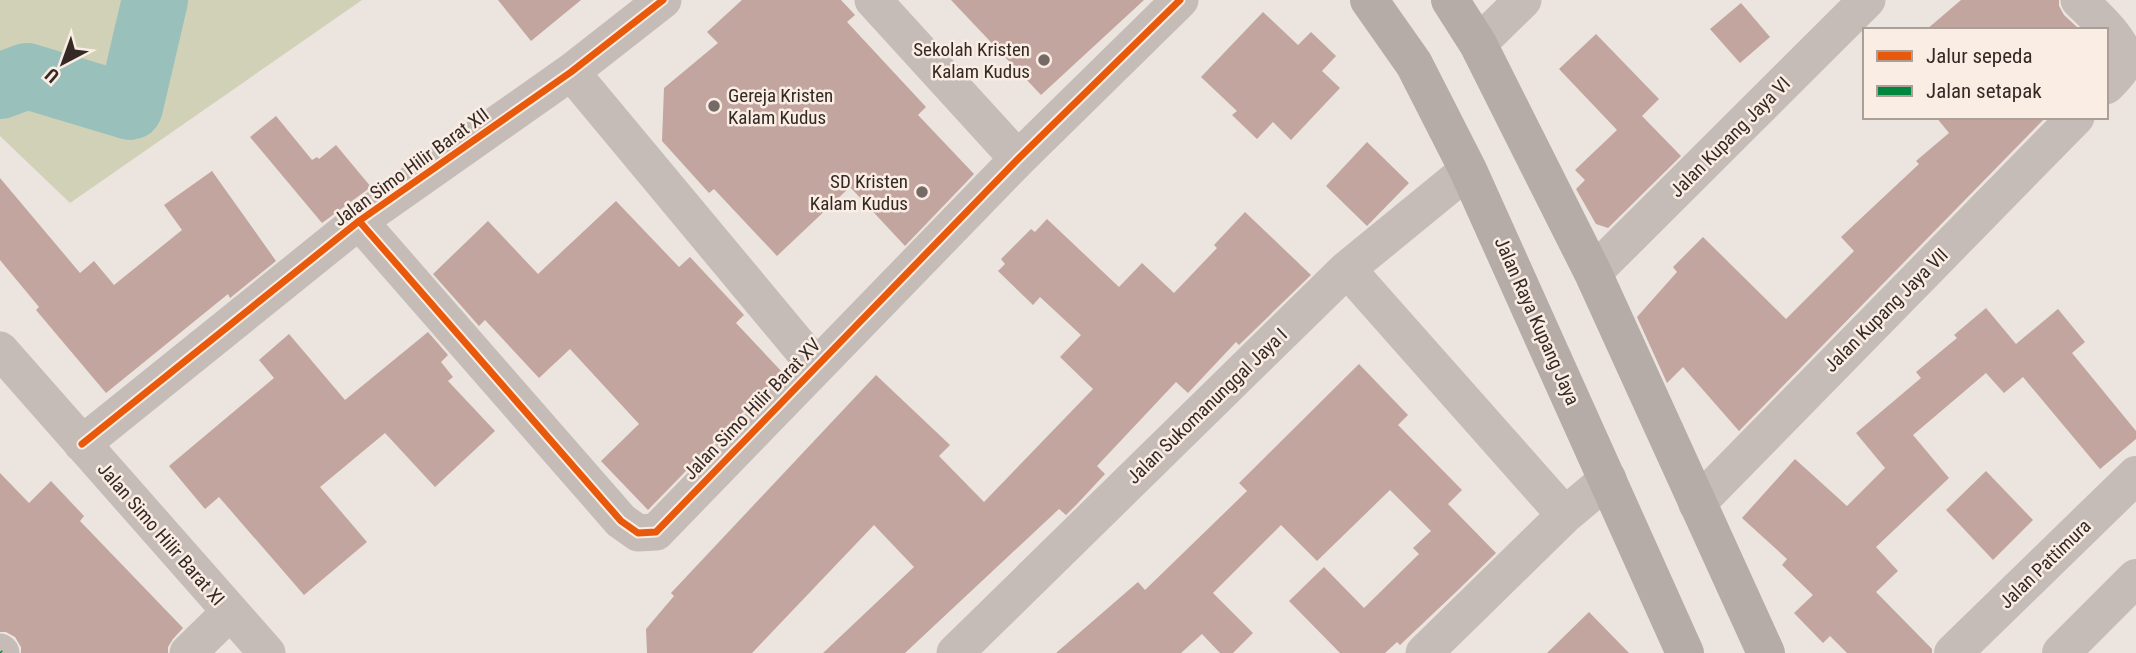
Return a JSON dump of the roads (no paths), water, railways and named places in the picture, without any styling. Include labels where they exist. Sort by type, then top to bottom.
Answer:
[{"type":"main road","name":"Jalan Raya Kupang Jaya","points":[[1369,0],[1414,64],[1468,170],[1685,653]]},
{"type":"main road","points":[[1450,0],[1478,44],[1592,273],[1766,653]]},
{"type":"street","name":"Jalan Simo Hilir Barat XII","points":[[82,444],[359,221],[571,72],[663,0]]},
{"type":"street","points":[[873,0],[1018,159]]},
{"type":"street","name":"Jalan Simo Hilir Barat XV","points":[[359,221],[621,521],[638,533],[656,531],[1018,159],[1180,0]]},
{"type":"street","points":[[1478,44],[1523,0]]},
{"type":"street","name":"Jalan Kupang Jaya VI","points":[[1592,273],[1867,0]]},
{"type":"street","points":[[2079,0],[2106,28]]},
{"type":"street","points":[[2108,31],[2123,50],[2125,60],[2108,84]]},
{"type":"street","points":[[571,72],[815,365]]},
{"type":"street","name":"Jalan Kupang Jaya VII","points":[[1697,503],[2074,119]]},
{"type":"street","name":"Jalan Sukomanunggal Jaya I","points":[[955,653],[1347,269],[1468,170]]},
{"type":"street","points":[[1347,269],[1565,515]]},
{"type":"street","name":"Jalan Simo Hilir Barat XI","points":[[0,350],[267,653]]},
{"type":"street","name":"Jalan Pattimura","points":[[1953,653],[2136,475]]},
{"type":"street","points":[[1424,653],[1565,515],[1608,479]]},
{"type":"street","points":[[2061,653],[2136,578]]},
{"type":"street","points":[[188,653],[230,611]]},
{"type":"waterway","points":[[0,86],[27,76],[130,107],[155,0]]},
{"type":"place","name":"Sekolah Kristen Kalam Kudus","points":[[1044,60]]},
{"type":"place","name":"Gereja Kristen Kalam Kudus","points":[[714,106]]},
{"type":"place","name":"SD Kristen Kalam Kudus","points":[[922,192]]}]
